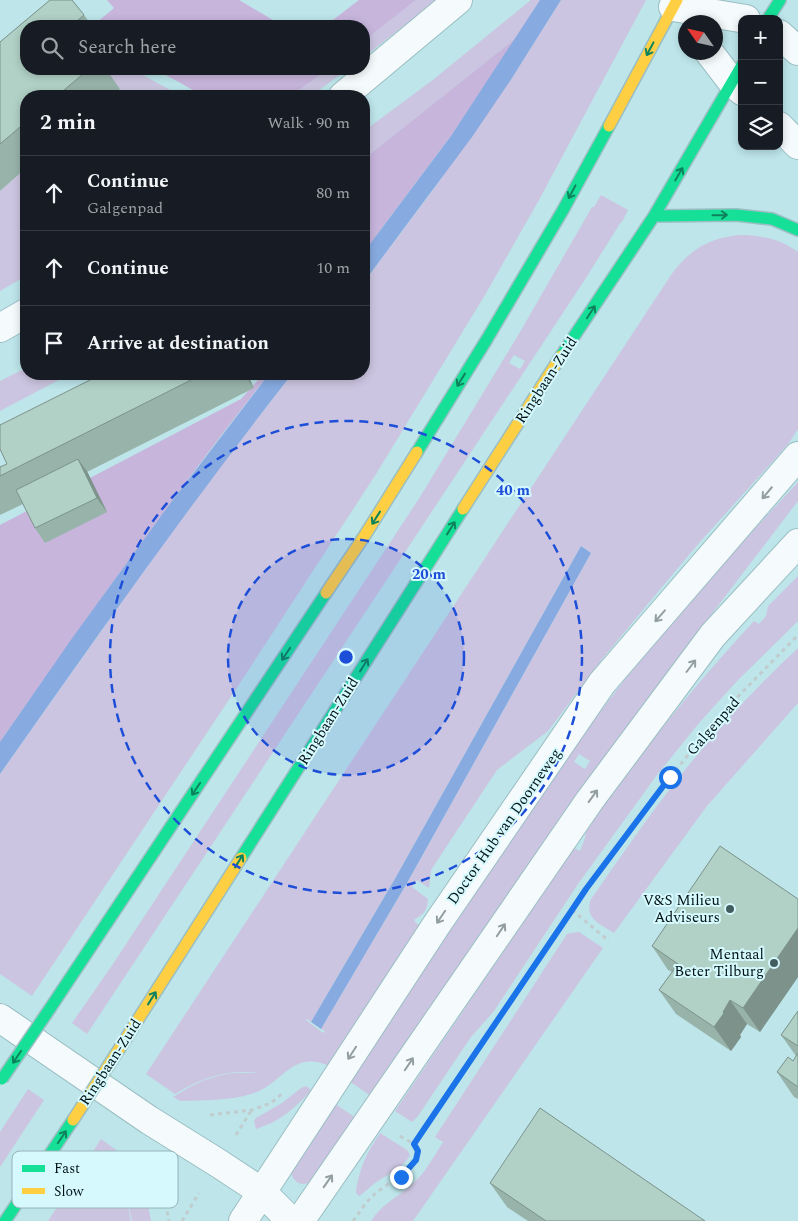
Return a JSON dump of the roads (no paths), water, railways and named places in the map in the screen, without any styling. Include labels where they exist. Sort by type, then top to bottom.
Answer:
[{"type":"main road","points":[[771,15],[780,0]]},
{"type":"main road","points":[[1,1080],[365,535],[487,339],[679,10]]},
{"type":"main road","name":"Ringbaan-Zuid","points":[[52,1151],[116,1054],[544,382],[654,216],[738,82]]},
{"type":"main road","points":[[654,216],[736,215],[772,219],[798,230]]},
{"type":"main road","name":"Ringbaan-Zuid","points":[[5,1221],[14,1208]]},
{"type":"street","points":[[370,73],[458,0]]},
{"type":"street","points":[[679,10],[738,18]]},
{"type":"street","points":[[783,38],[798,51]]},
{"type":"street","points":[[718,60],[738,79]]},
{"type":"street","points":[[350,90],[368,75]]},
{"type":"street","points":[[783,130],[798,145]]},
{"type":"street","points":[[0,328],[20,316]]},
{"type":"street","name":"Doctor Hub van Doorneweg","points":[[243,1221],[437,924],[602,683],[798,456]]},
{"type":"street","points":[[300,1221],[590,800],[714,635],[798,543]]},
{"type":"street","points":[[0,1018],[150,1120],[262,1192],[291,1221]]},
{"type":"water","points":[[540,0],[561,0],[472,137],[370,274],[370,244],[451,136]]},
{"type":"water","points":[[264,380],[287,380],[107,622],[0,774],[0,742],[73,637],[169,505]]},
{"type":"water","points":[[581,546],[591,553],[407,883],[321,1029],[311,1022],[396,877]]},
{"type":"place","name":"V&S Milieu Adviseurs","points":[[730,909]]},
{"type":"place","name":"Mentaal Beter Tilburg","points":[[774,963]]}]
